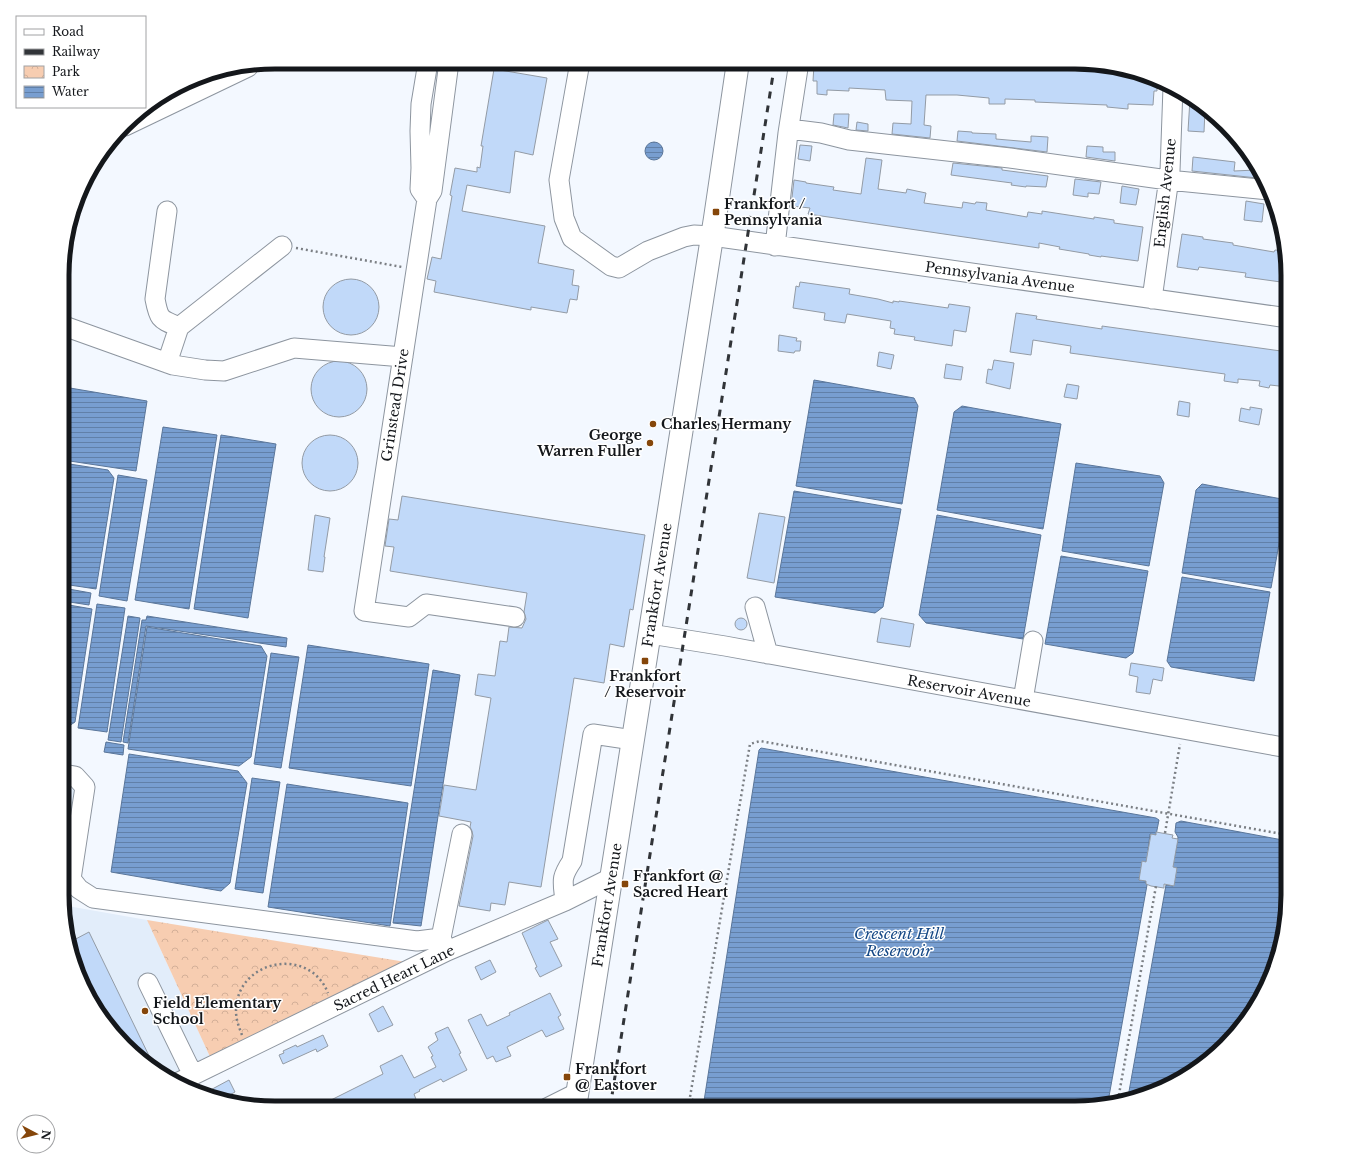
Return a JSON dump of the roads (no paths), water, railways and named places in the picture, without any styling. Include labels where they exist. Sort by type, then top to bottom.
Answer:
[{"type":"main road","name":"Frankfort Avenue","points":[[576,1101],[612,878],[737,69]]},
{"type":"street","points":[[427,69],[421,104],[420,189],[427,199]]},
{"type":"street","name":"Grinstead Drive","points":[[448,69],[432,191],[427,199],[364,611],[409,617],[426,604],[515,617]]},
{"type":"street","name":"Pennsylvania Avenue","points":[[579,69],[559,180],[564,218],[572,238],[611,266],[619,268],[648,251],[694,234],[1281,317]]},
{"type":"street","points":[[774,246],[798,69]]},
{"type":"street","points":[[142,117],[232,74]]},
{"type":"street","name":"English Avenue","points":[[1152,299],[1168,180],[1173,94]]},
{"type":"street","points":[[789,129],[821,133],[849,140],[1010,158],[1168,180],[1262,189]]},
{"type":"street","points":[[167,211],[155,299],[158,313],[163,320],[179,327]]},
{"type":"street","points":[[167,363],[179,327],[282,246]]},
{"type":"street","points":[[69,328],[173,365],[205,370],[224,371],[294,348],[402,357]]},
{"type":"street","points":[[755,607],[768,654]]},
{"type":"street","name":"Reservoir Avenue","points":[[650,634],[1281,747]]},
{"type":"street","points":[[1023,700],[1033,641]]},
{"type":"street","points":[[565,901],[563,878],[572,861],[593,734],[633,740]]},
{"type":"street","points":[[69,775],[75,776],[85,787],[71,878],[79,889],[93,898],[444,944],[462,834]]},
{"type":"street","name":"Sacred Heart Lane","points":[[187,1078],[444,944],[565,901],[612,878]]},
{"type":"street","points":[[148,983],[188,1065],[187,1078]]},
{"type":"water","points":[[654,142],[660,145],[663,151],[660,157],[654,160],[648,157],[645,151],[648,145]]},
{"type":"water","points":[[814,380],[914,398],[918,406],[902,504],[796,486]]},
{"type":"water","points":[[69,388],[147,401],[136,471],[69,461]]},
{"type":"water","points":[[962,406],[1061,424],[1043,529],[937,510],[954,412]]},
{"type":"water","points":[[163,427],[217,435],[189,609],[135,600]]},
{"type":"water","points":[[221,435],[276,444],[248,618],[194,609]]},
{"type":"water","points":[[1076,463],[1160,476],[1164,483],[1149,566],[1062,551]]},
{"type":"water","points":[[69,464],[108,470],[114,478],[96,589],[69,585]]},
{"type":"water","points":[[118,475],[147,480],[127,601],[99,596]]},
{"type":"water","points":[[1202,484],[1281,499],[1281,533],[1271,588],[1182,573],[1196,490]]},
{"type":"water","points":[[794,491],[901,509],[883,607],[875,613],[775,597]]},
{"type":"water","points":[[937,515],[1041,535],[1023,639],[926,623],[919,615]]},
{"type":"water","points":[[1061,556],[1148,571],[1133,653],[1126,658],[1045,644]]},
{"type":"water","points":[[1182,577],[1270,592],[1254,681],[1171,667],[1167,661]]},
{"type":"water","points":[[69,589],[91,593],[89,605],[69,602]]},
{"type":"water","points":[[97,604],[125,608],[107,732],[78,728]]},
{"type":"water","points":[[69,605],[92,609],[75,722],[69,726]]},
{"type":"water","points":[[128,616],[140,618],[121,742],[108,740]]},
{"type":"water","points":[[147,616],[287,638],[286,647],[146,626],[128,743],[123,742],[142,620],[146,620]]},
{"type":"water","points":[[147,627],[261,646],[267,656],[251,757],[239,766],[128,749]]},
{"type":"water","points":[[308,645],[429,664],[411,786],[289,768]]},
{"type":"water","points":[[271,653],[299,657],[281,768],[254,764]]},
{"type":"water","points":[[433,670],[460,675],[421,926],[393,923]]},
{"type":"water","points":[[106,742],[124,745],[123,755],[104,752]]},
{"type":"water","name":"Crescent Hill Reservoir","points":[[761,748],[1156,818],[1159,820],[1156,835],[1150,834],[1148,850],[1150,851],[1139,880],[1146,881],[1147,885],[1109,1098],[1088,1101],[704,1101],[759,750]]},
{"type":"water","points":[[129,754],[238,771],[247,783],[230,883],[221,891],[111,872]]},
{"type":"water","points":[[252,778],[280,782],[263,893],[235,889]]},
{"type":"water","points":[[287,784],[408,803],[390,926],[268,907]]},
{"type":"water","points":[[1181,821],[1281,840],[1281,908],[1277,935],[1270,961],[1260,986],[1246,1009],[1221,1041],[1189,1066],[1166,1080],[1129,1094],[1166,885],[1173,886],[1171,867],[1178,837],[1175,832],[1176,823]]},
{"type":"railway","points":[[611,1101],[774,69]]},
{"type":"place","name":"Frankfort / Pennsylvania","points":[[716,212]]},
{"type":"place","name":"Charles Hermany","points":[[653,424]]},
{"type":"place","name":"George Warren Fuller","points":[[650,443]]},
{"type":"place","name":"Frankfort / Reservoir","points":[[645,661]]},
{"type":"place","name":"Frankfort @ Sacred Heart","points":[[625,884]]},
{"type":"place","name":"Field Elementary School","points":[[145,1011]]},
{"type":"place","name":"Frankfort @ Eastover","points":[[567,1077]]}]
